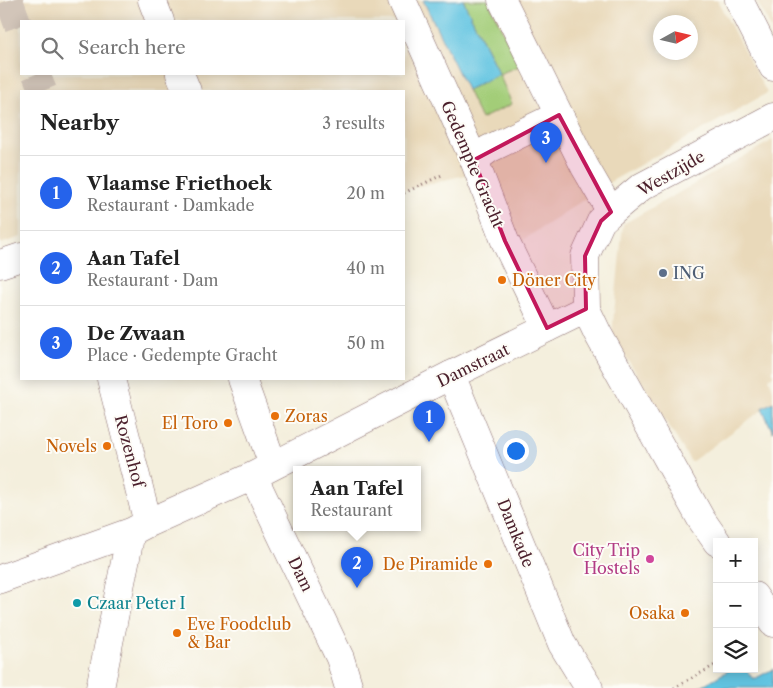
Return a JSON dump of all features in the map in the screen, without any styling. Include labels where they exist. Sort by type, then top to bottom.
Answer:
[{"type":"street","points":[[152,0],[160,20]]},
{"type":"street","name":"Gedempte Gracht","points":[[402,0],[481,154],[505,241],[547,328]]},
{"type":"street","points":[[502,0],[585,167],[611,212]]},
{"type":"street","points":[[739,0],[773,67]]},
{"type":"street","points":[[180,75],[187,90]]},
{"type":"street","points":[[481,154],[559,114]]},
{"type":"street","name":"Westzijde","points":[[586,309],[585,256],[601,221],[641,187],[773,117]]},
{"type":"street","points":[[0,264],[20,257]]},
{"type":"street","points":[[586,309],[701,519],[714,538]]},
{"type":"street","name":"Damstraat","points":[[263,470],[586,309]]},
{"type":"street","name":"Damkade","points":[[451,375],[562,644],[589,688]]},
{"type":"street","name":"Rozenhof","points":[[111,380],[140,528]]},
{"type":"street","name":"Dam","points":[[242,380],[263,470],[340,658],[349,688]]},
{"type":"street","points":[[0,579],[140,528],[263,470]]},
{"type":"street","points":[[100,688],[140,528]]},
{"type":"street","points":[[758,602],[773,623]]},
{"type":"path","points":[[405,192],[481,154]]},
{"type":"path","points":[[674,688],[713,666]]},
{"type":"highlighted area","points":[[559,115],[611,212],[601,221],[585,256],[586,309],[547,328],[505,241],[474,160]]},
{"type":"shaded area","points":[[0,0],[717,0],[767,93],[610,182],[519,243],[481,171],[405,190],[405,90],[20,90],[20,237],[0,244]]},
{"type":"shaded area","points":[[756,0],[773,0],[773,33],[767,20]]},
{"type":"shaded area","points":[[773,140],[773,376],[769,378],[773,389],[773,402],[691,462],[612,334],[623,224]]},
{"type":"green space","points":[[463,0],[488,0],[519,66],[499,74]]},
{"type":"green space","points":[[499,74],[512,104],[481,119],[467,90]]},
{"type":"water","points":[[423,0],[463,0],[499,74],[467,90]]},
{"type":"water","points":[[773,402],[773,432],[762,408]]},
{"type":"water","points":[[773,669],[773,688],[698,688],[724,673],[749,673],[752,678],[756,678]]},
{"type":"tunnel","points":[[9,0],[20,30]]},
{"type":"tunnel","points":[[36,75],[43,90]]},
{"type":"place","name":"De Zwaan","points":[[546,163]]},
{"type":"place","name":"ING","points":[[663,273]]},
{"type":"place","name":"Döner City","points":[[502,280]]},
{"type":"place","name":"Zoras","points":[[275,416]]},
{"type":"place","name":"El Toro","points":[[228,423]]},
{"type":"place","name":"Vlaamse Friethoek","points":[[429,442]]},
{"type":"place","name":"Novels","points":[[107,446]]},
{"type":"place","name":"City Trip Hostels","points":[[650,559]]},
{"type":"place","name":"De Piramide","points":[[488,564]]},
{"type":"place","name":"Aan Tafel","points":[[357,588]]},
{"type":"place","name":"Czaar Peter I","points":[[77,603]]},
{"type":"place","name":"Osaka","points":[[685,613]]},
{"type":"place","name":"Eve Foodclub & Bar","points":[[177,633]]}]
